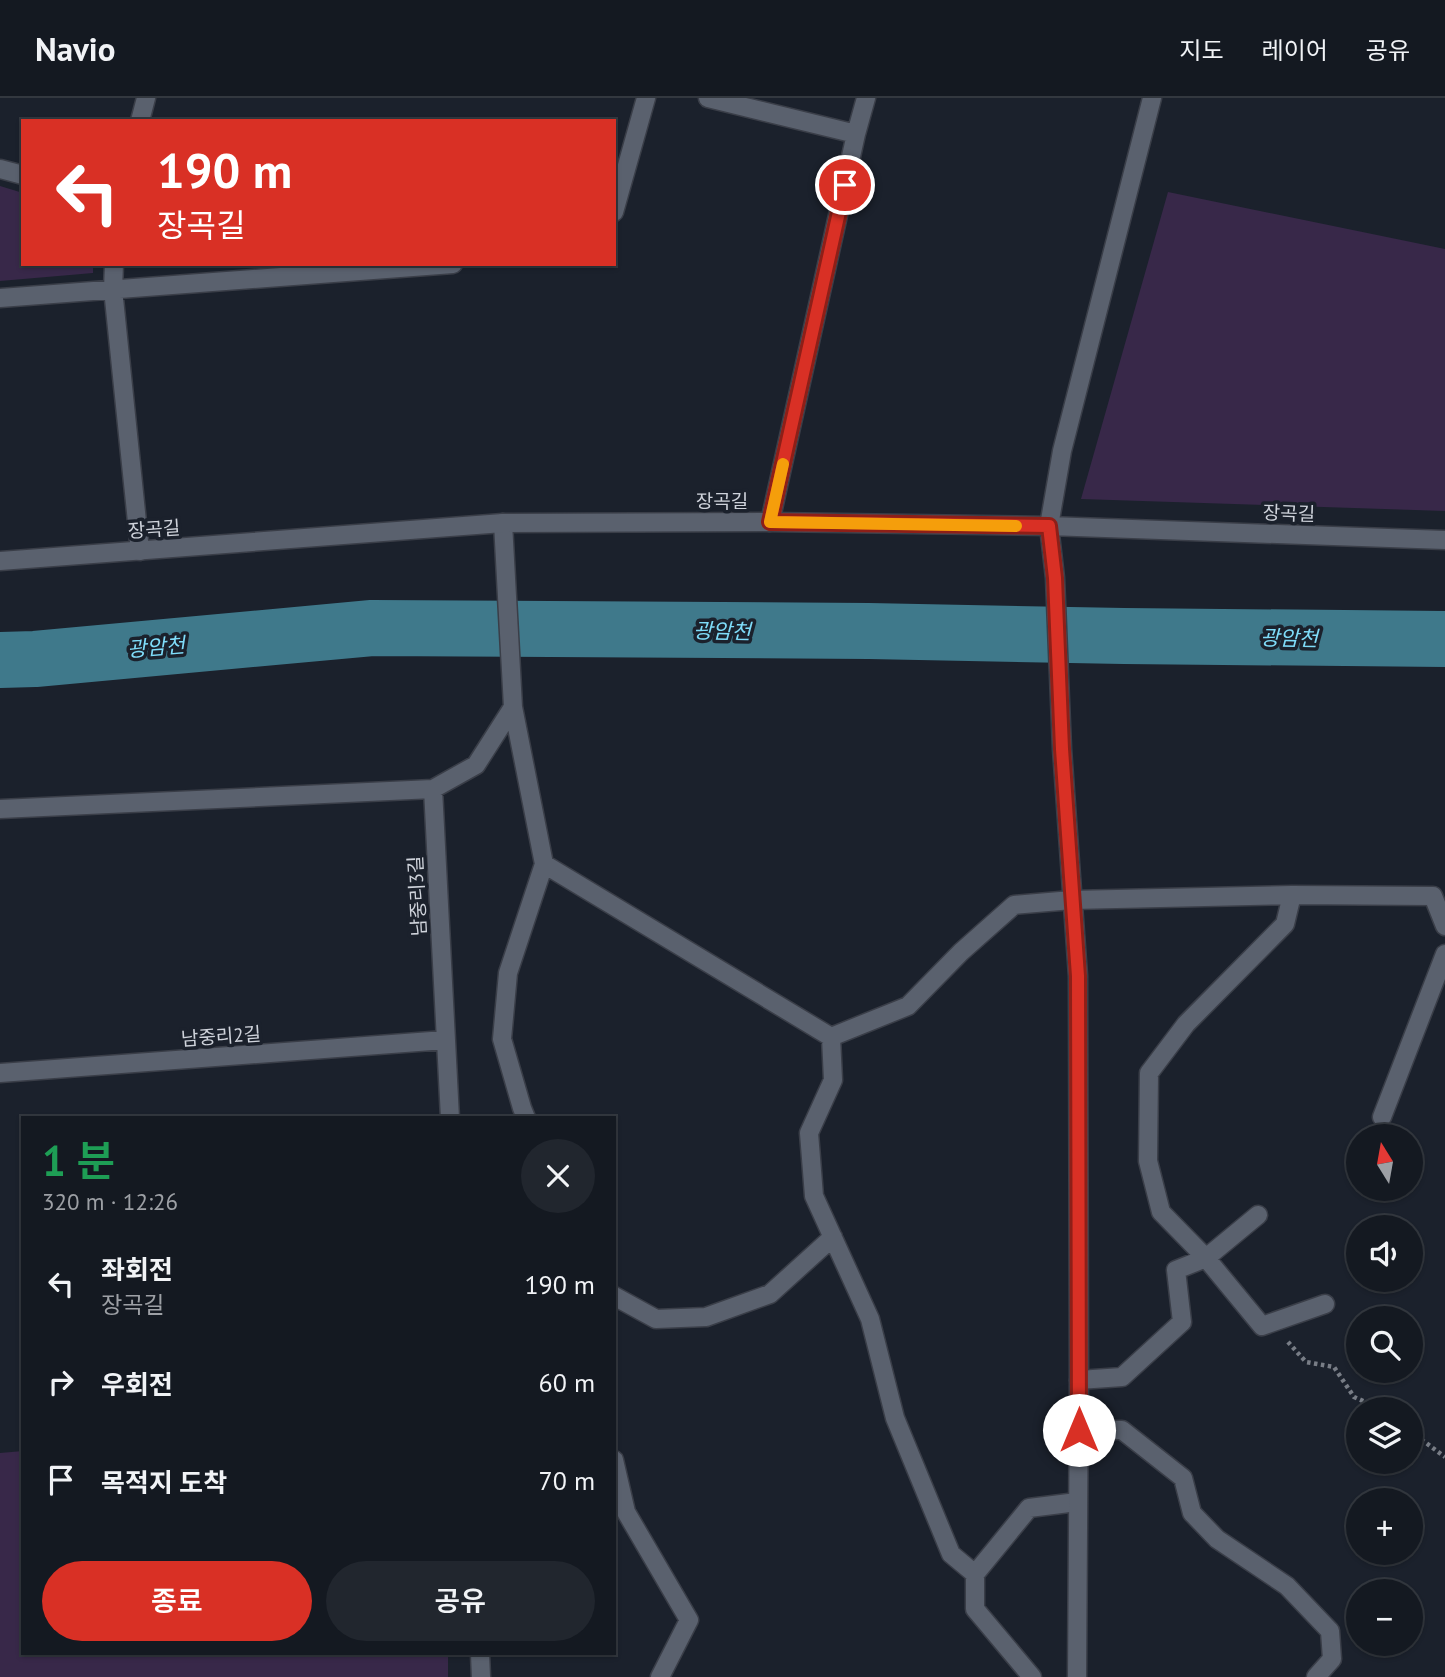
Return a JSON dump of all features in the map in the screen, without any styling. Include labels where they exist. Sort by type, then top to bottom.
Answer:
[{"type":"street","points":[[140,119],[146,98]]},
{"type":"street","points":[[616,205],[646,98]]},
{"type":"street","points":[[708,98],[856,134]]},
{"type":"street","points":[[770,522],[866,98]]},
{"type":"street","points":[[1077,1677],[1078,976],[1062,749],[1055,578],[1049,526],[1062,451],[1152,98]]},
{"type":"street","points":[[0,169],[21,174]]},
{"type":"street","points":[[114,266],[113,289],[140,551]]},
{"type":"street","points":[[0,298],[426,266]]},
{"type":"street","name":"장곡길","points":[[0,561],[503,523],[770,522],[1049,526],[1445,540]]},
{"type":"street","points":[[503,523],[513,708],[544,864],[508,973],[502,1039],[525,1116]]},
{"type":"street","points":[[0,809],[433,789],[476,765],[513,708]]},
{"type":"street","name":"남중리3길","points":[[433,789],[450,1116]]},
{"type":"street","points":[[544,864],[831,1037]]},
{"type":"street","points":[[831,1037],[908,1006],[961,952],[1014,905],[1072,900],[1439,893],[1445,926]]},
{"type":"street","points":[[1292,895],[1285,924],[1186,1024],[1149,1073],[1148,1161],[1161,1212],[1206,1258],[1262,1326],[1325,1304]]},
{"type":"street","points":[[1382,1117],[1445,954]]},
{"type":"street","points":[[831,1037],[833,1080],[808,1133],[814,1196],[870,1320],[895,1418],[951,1554],[975,1574]]},
{"type":"street","name":"남중리2길","points":[[0,1073],[445,1040]]},
{"type":"street","points":[[1079,1380],[1122,1377],[1182,1322],[1176,1270],[1206,1258],[1258,1214]]},
{"type":"street","points":[[616,1297],[656,1319],[706,1317],[770,1294],[833,1237]]},
{"type":"street","points":[[1079,1430],[1122,1430],[1183,1478],[1192,1513],[1217,1539],[1287,1586],[1322,1622],[1330,1631],[1332,1659],[1316,1677]]},
{"type":"street","points":[[616,1469],[625,1512],[689,1620],[660,1677]]},
{"type":"street","points":[[1032,1677],[975,1609],[975,1574],[1029,1508],[1077,1502]]},
{"type":"street","points":[[480,1655],[481,1677]]},
{"type":"path","points":[[1272,1323],[1306,1362],[1334,1367],[1354,1397]]},
{"type":"path","points":[[1423,1441],[1445,1457]]},
{"type":"shaded area","points":[[0,186],[21,192],[21,266],[93,266],[93,273],[0,281]]},
{"type":"shaded area","points":[[1168,192],[1445,249],[1445,511],[1081,499]]},
{"type":"shaded area","points":[[21,1451],[21,1655],[448,1655],[448,1677],[0,1677],[0,1453]]},
{"type":"waterway","name":"광암천","points":[[0,660],[372,628],[1445,639]]},
{"type":"slow traffic","points":[[783,464],[770,522],[1016,526]]},
{"type":"route","points":[[845,185],[770,522],[1049,526],[1055,578],[1062,749],[1078,976],[1079,1430]]}]
